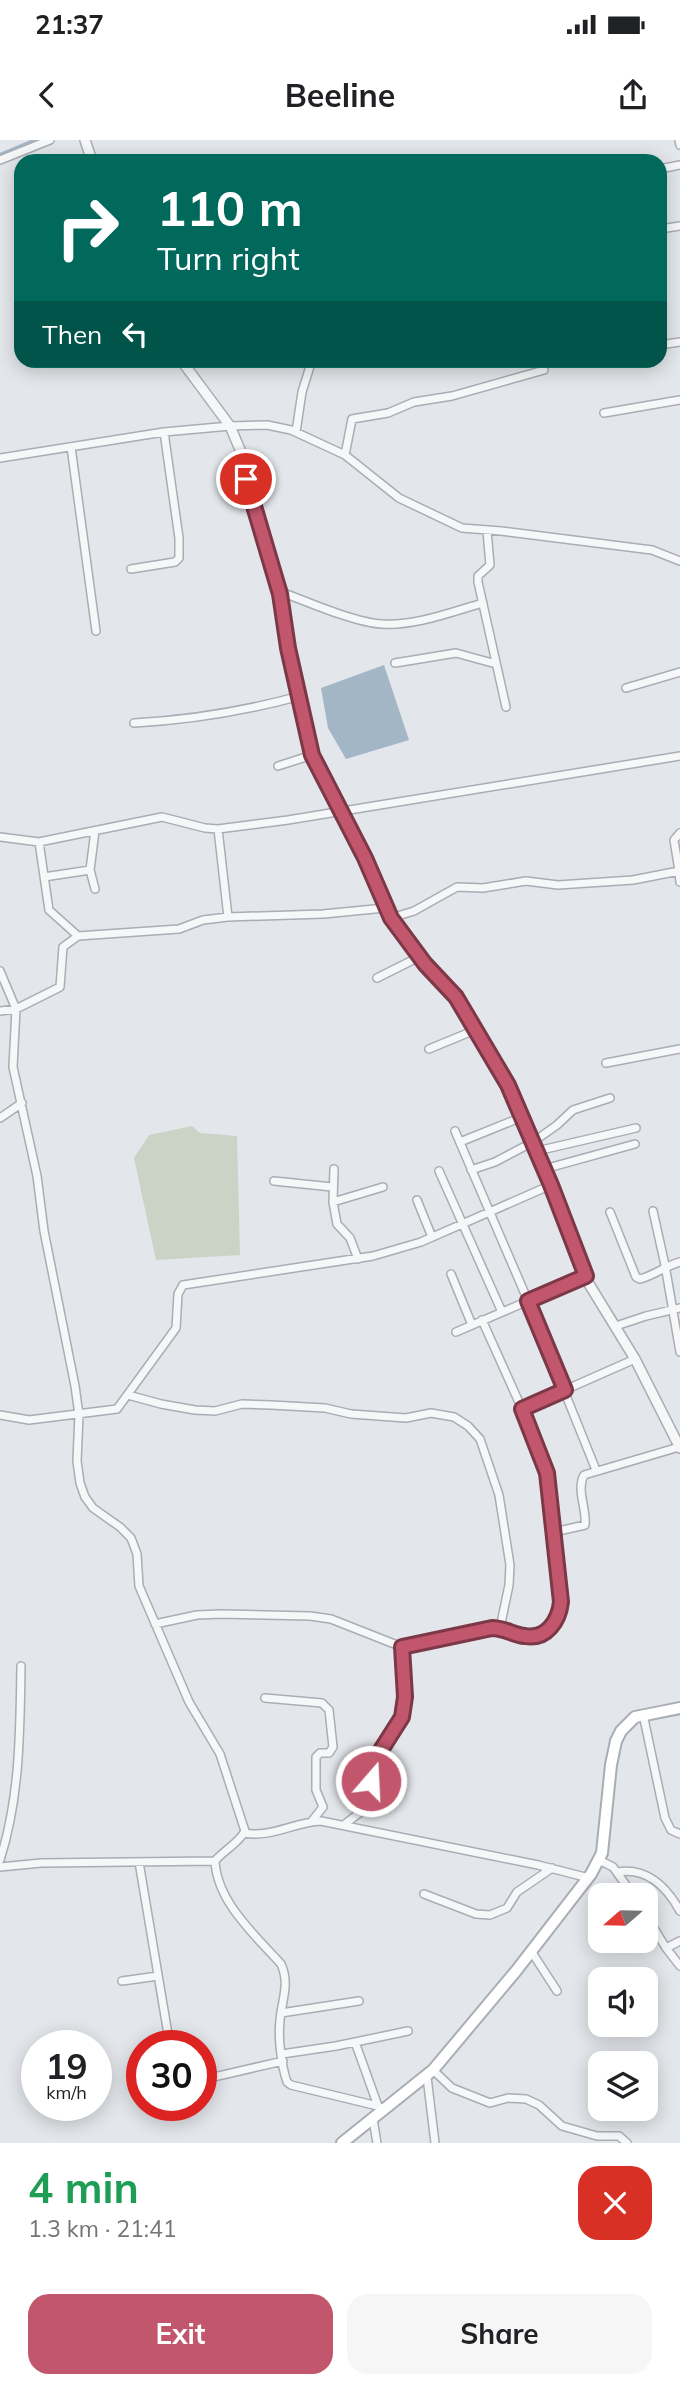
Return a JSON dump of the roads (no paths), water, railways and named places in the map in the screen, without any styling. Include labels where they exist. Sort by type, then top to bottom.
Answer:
[{"type":"main road","points":[[342,2143],[373,2119],[382,2107],[430,2074],[589,1878],[599,1860],[604,1842],[616,1741],[628,1722],[643,1714],[680,1708]]},
{"type":"street","points":[[15,154],[50,140]]},
{"type":"street","points":[[187,368],[230,426],[240,452],[279,591],[288,648],[312,755],[365,858],[385,908],[419,957],[456,997],[508,1085],[586,1276],[617,1326],[680,1447],[584,1475],[585,1525],[554,1532]]},
{"type":"street","points":[[296,432],[302,392],[310,368]]},
{"type":"street","points":[[345,454],[352,419],[388,413],[414,402],[452,396],[544,370]]},
{"type":"street","points":[[604,413],[680,400]]},
{"type":"street","points":[[0,458],[164,432],[267,425],[296,432],[345,454],[399,498],[462,528],[652,550],[680,561]]},
{"type":"street","points":[[131,569],[175,562],[179,558],[179,538],[164,432]]},
{"type":"street","points":[[71,447],[96,631]]},
{"type":"street","points":[[493,531],[490,565],[478,576],[506,708]]},
{"type":"street","points":[[279,591],[340,613],[382,624],[424,620],[483,603]]},
{"type":"street","points":[[395,663],[456,653],[496,664]]},
{"type":"street","points":[[626,688],[680,672]]},
{"type":"street","points":[[134,723],[186,720],[300,696]]},
{"type":"street","points":[[278,766],[312,755]]},
{"type":"street","points":[[0,837],[39,842],[162,817],[218,829],[680,756]]},
{"type":"street","points":[[218,829],[228,917]]},
{"type":"street","points":[[94,831],[90,870],[95,889]]},
{"type":"street","points":[[680,832],[674,840],[680,882]]},
{"type":"street","points":[[39,842],[49,910],[78,936]]},
{"type":"street","points":[[44,877],[90,870]]},
{"type":"street","points":[[391,918],[421,908],[457,887],[483,888],[526,881],[558,885],[633,880],[679,872]]},
{"type":"street","points":[[0,1011],[16,1009],[60,987],[63,947],[78,936],[179,929],[203,920],[228,917],[323,914],[385,908]]},
{"type":"street","points":[[377,978],[419,957]]},
{"type":"street","points":[[0,971],[16,1009],[13,1067],[75,1386],[79,1415],[77,1461],[83,1490],[93,1508],[131,1538],[137,1554],[139,1586],[189,1702],[220,1754],[244,1833]]},
{"type":"street","points":[[429,1049],[475,1030]]},
{"type":"street","points":[[606,1063],[680,1049]]},
{"type":"street","points":[[535,1147],[573,1110],[610,1098]]},
{"type":"street","points":[[0,1118],[22,1103]]},
{"type":"street","points":[[460,1142],[522,1118]]},
{"type":"street","points":[[471,1170],[535,1147],[636,1128]]},
{"type":"street","points":[[455,1131],[528,1301],[596,1470]]},
{"type":"street","points":[[544,1169],[635,1144]]},
{"type":"street","points":[[334,1169],[332,1188],[337,1224],[350,1238],[358,1259]]},
{"type":"street","points":[[439,1171],[502,1312]]},
{"type":"street","points":[[274,1181],[332,1188]]},
{"type":"street","points":[[0,1415],[29,1420],[117,1409],[176,1328],[178,1294],[183,1285],[358,1259],[399,1249],[464,1225],[551,1185]]},
{"type":"street","points":[[333,1202],[383,1187]]},
{"type":"street","points":[[417,1200],[432,1237]]},
{"type":"street","points":[[653,1211],[676,1309],[680,1352]]},
{"type":"street","points":[[610,1212],[636,1277],[640,1279],[654,1275],[665,1265],[680,1262]]},
{"type":"street","points":[[451,1274],[472,1325]]},
{"type":"street","points":[[456,1332],[586,1276]]},
{"type":"street","points":[[617,1326],[676,1309]]},
{"type":"street","points":[[155,1624],[197,1615],[310,1616],[331,1619],[402,1647],[500,1628],[530,1637],[554,1625],[561,1602],[547,1473],[482,1320]]},
{"type":"street","points":[[522,1409],[635,1359]]},
{"type":"street","points":[[128,1395],[195,1410],[215,1411],[242,1404],[326,1408],[351,1414],[406,1418],[432,1413],[454,1417],[468,1426],[480,1439],[499,1495],[510,1565],[509,1585],[500,1628]]},
{"type":"street","points":[[345,1824],[362,1811],[381,1750],[402,1717],[405,1697],[402,1647]]},
{"type":"street","points":[[0,1860],[13,1811],[21,1666]]},
{"type":"street","points":[[265,1698],[322,1703],[329,1710],[333,1747],[328,1753],[316,1756],[316,1790],[323,1807],[312,1821]]},
{"type":"street","points":[[643,1714],[665,1818],[671,1830],[680,1834]]},
{"type":"street","points":[[0,1867],[41,1863],[215,1861],[244,1833],[270,1834],[312,1821],[345,1824],[589,1878]]},
{"type":"street","points":[[599,1860],[613,1867],[625,1883]]},
{"type":"street","points":[[139,1861],[167,2030]]},
{"type":"street","points":[[215,1861],[217,1877],[232,1907],[281,1964],[285,1973],[286,1991],[280,2029],[285,2076],[291,2085],[382,2107]]},
{"type":"street","points":[[424,1894],[476,1914],[490,1916],[507,1908],[517,1892],[551,1868]]},
{"type":"street","points":[[617,1872],[640,1871],[651,1878],[680,1911]]},
{"type":"street","points":[[658,1935],[680,1966]]},
{"type":"street","points":[[666,1948],[680,1941]]},
{"type":"street","points":[[531,1951],[557,1992]]},
{"type":"street","points":[[122,1981],[158,1976]]},
{"type":"street","points":[[281,2013],[359,2001]]},
{"type":"street","points":[[217,2076],[283,2057],[408,2031]]},
{"type":"street","points":[[355,2042],[382,2107]]},
{"type":"street","points":[[430,2074],[435,2143]]},
{"type":"street","points":[[430,2074],[452,2088],[490,2103],[508,2098],[531,2101],[562,2126],[597,2136],[619,2136],[627,2143]]},
{"type":"street","points":[[373,2119],[377,2143]]},
{"type":"water","points":[[384,665],[409,740],[346,759],[328,728],[321,688]]},
{"type":"waterway","points":[[0,154],[34,140]]}]
